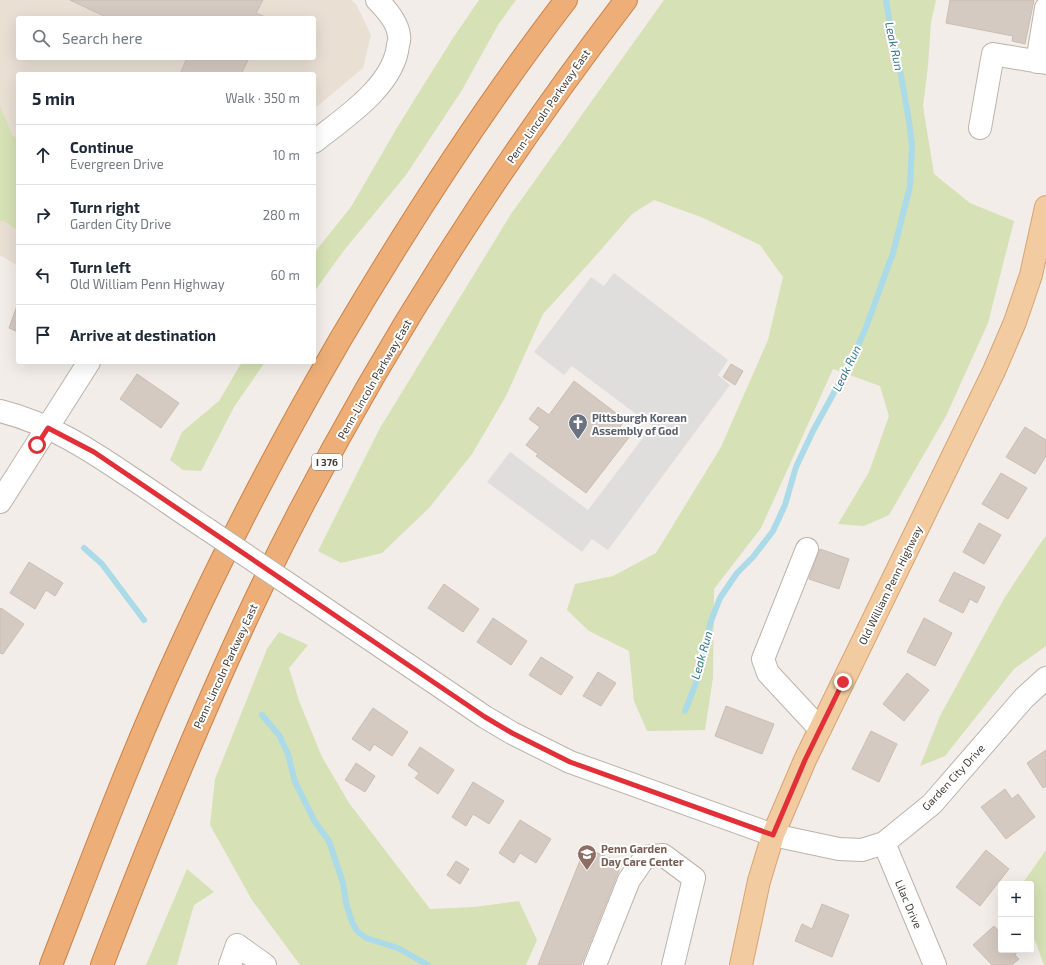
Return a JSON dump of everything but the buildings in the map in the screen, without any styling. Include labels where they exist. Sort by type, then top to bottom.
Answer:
[{"type":"highway","points":[[51,965],[106,821],[142,734],[219,564],[262,481],[307,398],[402,237],[506,81],[566,0]]},
{"type":"highway","name":"Penn-Lincoln Parkway East","points":[[102,965],[154,831],[223,669],[262,585],[345,428],[443,262],[492,186],[545,109],[626,0]]},
{"type":"main road","name":"Old William Penn Highway","points":[[741,965],[759,881],[773,835],[805,760],[994,371],[1015,322],[1031,275],[1046,207]]},
{"type":"street","points":[[316,140],[363,102],[383,81],[397,54],[399,36],[391,16],[377,0]]},
{"type":"street","points":[[980,128],[993,54],[1041,62],[1046,8]]},
{"type":"street","points":[[0,502],[88,364]]},
{"type":"street","name":"Garden City Drive","points":[[0,411],[48,428],[94,452],[485,717],[532,744],[570,762],[773,835],[839,850],[862,850],[884,843],[932,804],[1024,698],[1046,678]]},
{"type":"street","points":[[807,549],[763,659],[768,673],[820,729]]},
{"type":"street","name":"Lilac Drive","points":[[884,843],[935,965]]},
{"type":"street","points":[[595,965],[629,880],[645,857],[663,855],[694,878],[673,965]]},
{"type":"street","points":[[230,965],[237,945],[265,965]]},
{"type":"shaded area","points":[[0,0],[351,0],[356,4],[371,35],[363,68],[316,107],[316,72],[16,72],[16,265],[0,255]]},
{"type":"shaded area","points":[[614,273],[728,360],[718,375],[730,385],[608,550],[592,539],[582,552],[487,482],[510,452],[588,510],[652,426],[572,366],[564,375],[534,352],[591,277],[604,286]]},
{"type":"green space","points":[[479,0],[516,0],[498,25],[462,90],[406,175],[345,249],[316,289],[316,251],[351,207],[398,126],[453,38]]},
{"type":"green space","points":[[664,0],[936,0],[931,22],[923,106],[934,174],[970,203],[1014,221],[988,323],[946,416],[889,515],[864,526],[838,524],[869,472],[889,416],[880,386],[833,369],[761,528],[714,589],[713,678],[705,730],[647,731],[634,701],[629,651],[589,631],[567,610],[575,584],[613,576],[656,553],[721,447],[768,340],[783,277],[760,245],[701,217],[654,200],[632,214],[543,314],[506,396],[472,454],[429,508],[382,553],[341,563],[318,551],[380,428],[511,214]]},
{"type":"green space","points":[[0,106],[12,135],[16,138],[16,230],[4,221],[0,221]]},
{"type":"green space","points":[[241,364],[264,364],[234,407],[201,471],[183,470],[170,460],[182,432],[219,401]]},
{"type":"green space","points":[[1046,537],[1046,646],[1014,669],[945,756],[920,766],[940,716],[1005,597]]},
{"type":"green space","points":[[279,632],[308,645],[289,668],[299,701],[322,757],[349,803],[430,909],[474,907],[519,901],[537,940],[526,965],[300,965],[252,900],[210,825],[215,779],[267,649]]},
{"type":"green space","points":[[1046,850],[1046,965],[1044,965],[1034,938],[1034,881],[1024,881]]},
{"type":"green space","points":[[187,869],[214,892],[194,905],[177,965],[146,965]]},
{"type":"waterway","name":"Leak Run","points":[[685,711],[696,683],[711,621],[720,598],[737,573],[753,557],[773,531],[785,505],[796,467],[813,431],[849,365],[865,330],[893,253],[910,186],[912,145],[899,64],[891,31],[886,0]]},
{"type":"waterway","points":[[84,548],[102,564],[144,620]]},
{"type":"waterway","points":[[262,715],[279,735],[288,754],[295,782],[315,822],[329,841],[343,883],[346,903],[352,922],[357,931],[366,938],[398,948],[428,965]]},
{"type":"place","name":"Pittsburgh Korean Assembly of God","points":[[578,440]]},
{"type":"place","name":"Penn Garden Day Care Center","points":[[587,871]]},
{"type":"route","points":[[37,445],[48,428],[94,452],[485,717],[539,748],[570,762],[773,835],[805,760],[843,682]]}]
